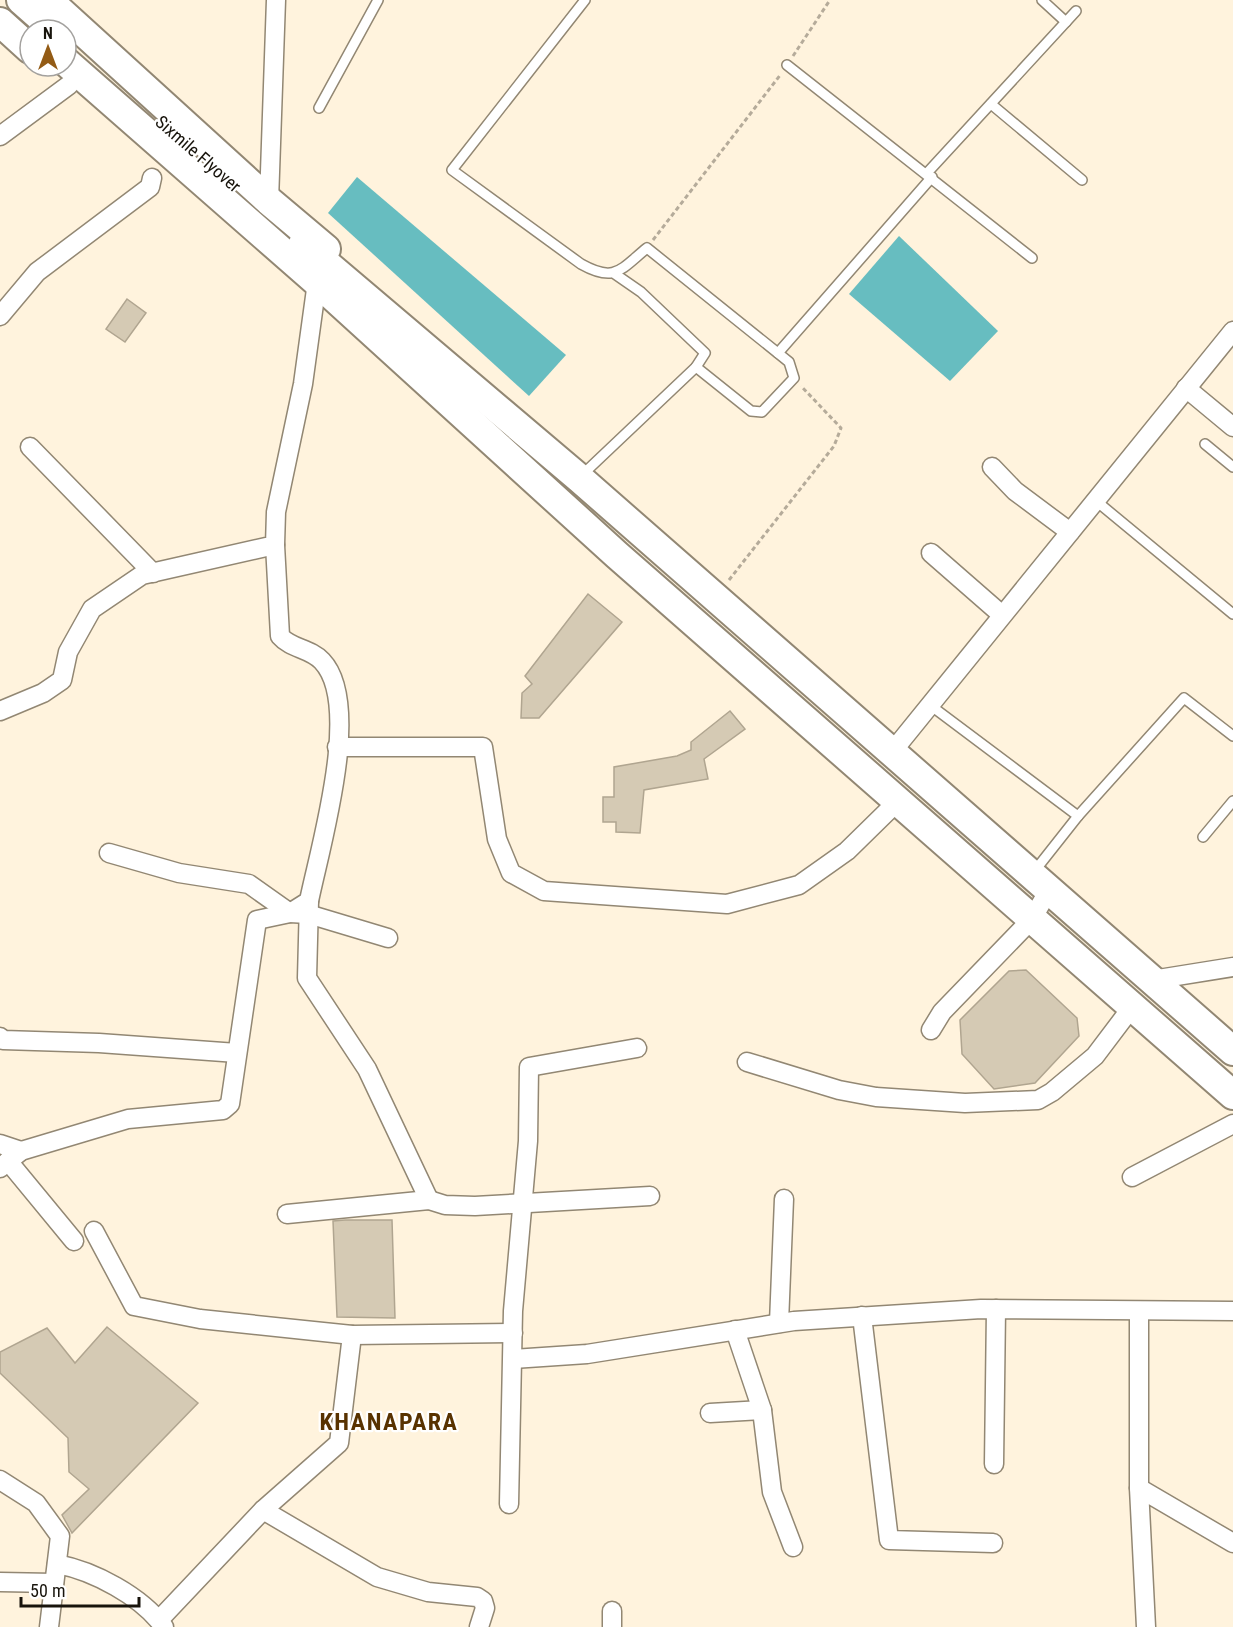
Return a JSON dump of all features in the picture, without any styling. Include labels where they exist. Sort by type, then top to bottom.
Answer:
[{"type":"main road","points":[[21,0],[41,18]]},
{"type":"main road","points":[[48,0],[274,223],[329,251],[324,275]]},
{"type":"main road","points":[[0,4],[18,20]]},
{"type":"main road","points":[[0,22],[18,38]]},
{"type":"main road","name":"Sixmile Flyover","points":[[78,50],[274,223],[324,275]]},
{"type":"main road","points":[[69,78],[298,281],[324,275]]},
{"type":"main road","name":"Sixmile Flyover","points":[[71,78],[274,223]]},
{"type":"main road","points":[[324,275],[579,478],[1233,1051]]},
{"type":"main road","points":[[324,275],[617,555],[1233,1095]]},
{"type":"street","points":[[274,223],[276,0]]},
{"type":"street","points":[[0,136],[54,78]]},
{"type":"street","points":[[0,316],[37,272],[150,186],[152,178]]},
{"type":"street","points":[[324,275],[276,512],[275,545],[280,636],[286,643],[303,648],[322,661],[331,676],[340,703],[335,780],[302,909],[307,978],[367,1070],[429,1200]]},
{"type":"street","points":[[892,752],[1233,331]]},
{"type":"street","points":[[1186,388],[1233,427]]},
{"type":"street","points":[[30,447],[153,573]]},
{"type":"street","points":[[992,467],[1015,491],[1070,532]]},
{"type":"street","points":[[0,711],[43,693],[62,680],[68,652],[92,609],[142,575],[275,545]]},
{"type":"street","points":[[931,553],[1002,615]]},
{"type":"street","points":[[337,747],[483,747],[496,839],[511,873],[544,891],[728,904],[799,885],[847,851],[898,801]]},
{"type":"street","points":[[109,853],[179,873],[249,885],[302,909],[388,938]]},
{"type":"street","points":[[931,1030],[942,1012],[1032,919],[1040,882]]},
{"type":"street","points":[[10,1160],[128,1119],[224,1110],[230,1104],[257,920],[302,909]]},
{"type":"street","points":[[1152,980],[1233,967]]},
{"type":"street","points":[[747,1062],[839,1090],[876,1097],[965,1103],[1038,1100],[1052,1092],[1095,1056],[1132,1007]]},
{"type":"street","points":[[0,1037],[3,1040],[99,1043],[237,1053]]},
{"type":"street","points":[[509,1504],[513,1333],[528,1141],[529,1067],[637,1048]]},
{"type":"street","points":[[1132,1178],[1233,1124]]},
{"type":"street","points":[[0,1144],[74,1241]]},
{"type":"street","points":[[287,1214],[429,1200],[445,1205],[650,1196]]},
{"type":"street","points":[[779,1323],[784,1198]]},
{"type":"street","points":[[94,1231],[134,1306],[200,1319],[352,1335],[513,1333]]},
{"type":"street","points":[[513,1359],[587,1354],[779,1323],[862,1316],[996,1309],[1233,1311]]},
{"type":"street","points":[[994,1464],[996,1309]]},
{"type":"street","points":[[1139,1311],[1138,1488],[1146,1627]]},
{"type":"street","points":[[862,1316],[888,1540],[993,1543]]},
{"type":"street","points":[[735,1330],[762,1410],[772,1492],[793,1547]]},
{"type":"street","points":[[57,1564],[73,1567],[121,1590],[152,1611],[161,1624],[263,1510],[339,1443],[352,1335]]},
{"type":"street","points":[[710,1413],[762,1410]]},
{"type":"street","points":[[0,1480],[36,1503],[60,1536],[49,1627]]},
{"type":"street","points":[[1138,1488],[1233,1544]]},
{"type":"street","points":[[263,1510],[377,1577],[428,1593],[477,1597],[483,1601],[485,1608],[479,1627]]},
{"type":"street","points":[[0,1582],[54,1583]]},
{"type":"lane","points":[[319,108],[378,0]]},
{"type":"lane","points":[[579,478],[696,367],[705,353],[641,292],[615,274],[600,274],[581,264],[452,170],[585,0]]},
{"type":"lane","points":[[1042,0],[1066,22]]},
{"type":"lane","points":[[778,353],[929,175],[1076,11]]},
{"type":"lane","points":[[788,65],[1032,258]]},
{"type":"lane","points":[[991,104],[1082,180]]},
{"type":"lane","points":[[615,274],[647,248],[789,362],[794,378],[762,412],[751,411],[696,367]]},
{"type":"lane","points":[[1205,444],[1233,467]]},
{"type":"lane","points":[[1095,500],[1233,614]]},
{"type":"lane","points":[[1040,882],[1078,816],[1184,698],[1233,736]]},
{"type":"lane","points":[[930,705],[1078,816]]},
{"type":"lane","points":[[1203,837],[1233,801]]},
{"type":"path","points":[[647,248],[788,65],[830,0]]},
{"type":"path","points":[[729,580],[834,446],[841,428],[794,378]]},
{"type":"water","points":[[357,177],[566,355],[529,396],[328,213]]},
{"type":"water","points":[[899,236],[998,331],[950,381],[849,294]]},
{"type":"building","points":[[127,299],[146,313],[125,342],[106,329]]},
{"type":"building","points":[[588,594],[622,622],[539,718],[521,718],[522,693],[532,684],[525,676]]},
{"type":"building","points":[[730,711],[745,729],[704,759],[708,779],[644,790],[640,833],[616,832],[616,822],[603,822],[603,797],[614,797],[614,767],[677,756],[691,750],[691,742]]},
{"type":"building","points":[[1026,970],[1077,1018],[1079,1036],[1035,1083],[994,1089],[962,1054],[960,1020],[1009,971]]},
{"type":"building","points":[[392,1220],[395,1318],[337,1317],[333,1221]]},
{"type":"building","points":[[107,1327],[198,1403],[72,1533],[62,1515],[89,1489],[69,1472],[68,1438],[0,1373],[0,1352],[47,1328],[75,1363]]},
{"type":"district","name":"KHANAPARA","points":[[389,1422]]}]
